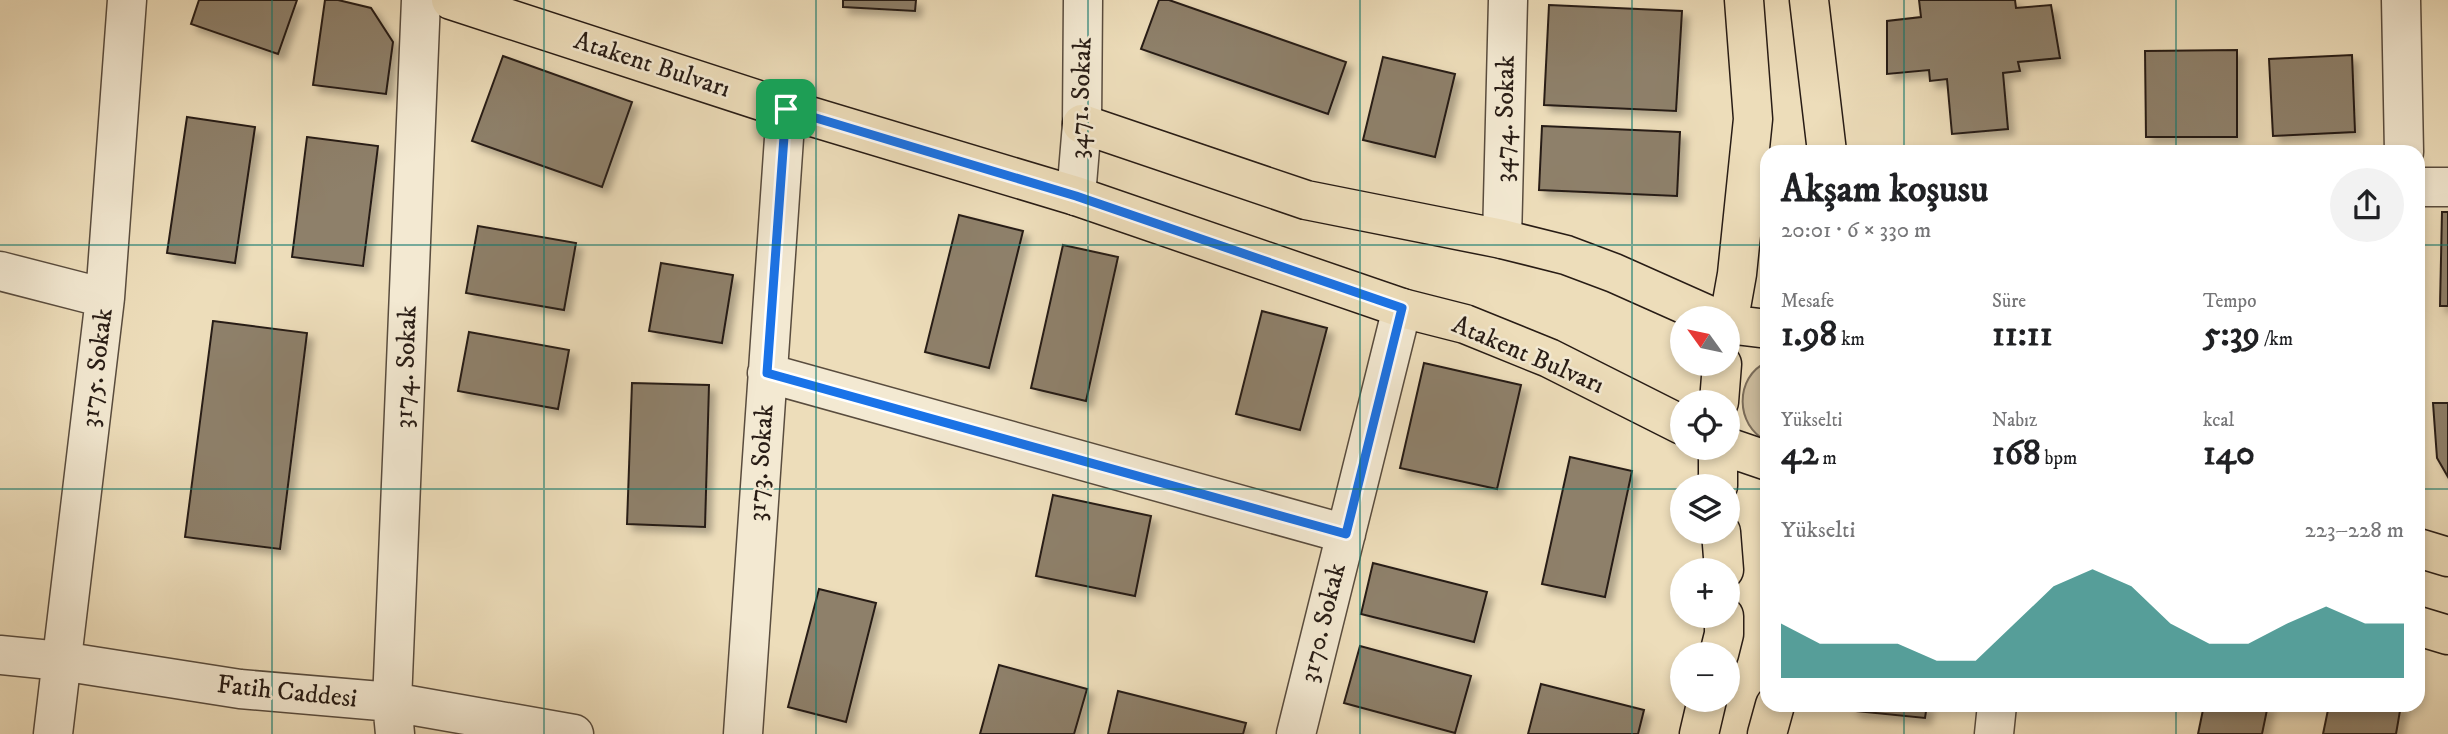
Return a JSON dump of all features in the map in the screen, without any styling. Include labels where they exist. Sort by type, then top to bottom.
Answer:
[{"type":"main road","name":"Atakent Bulvarı","points":[[451,0],[786,109],[1076,196],[1402,308],[1465,324],[1549,358],[1670,419]]},
{"type":"main road","points":[[1731,306],[1737,274],[1752,119],[1744,0]]},
{"type":"main road","points":[[1809,0],[1826,145]]},
{"type":"main road","points":[[1082,124],[1306,200],[1502,239],[1566,255],[1688,306]]},
{"type":"main road","points":[[1740,325],[1760,327]]},
{"type":"main road","points":[[1740,451],[1760,458]]},
{"type":"main road","points":[[2425,550],[2448,557]]},
{"type":"main road","points":[[2425,628],[2448,635]]},
{"type":"main road","points":[[1699,734],[1704,712]]},
{"type":"main road","points":[[1767,734],[1773,712]]},
{"type":"street","name":"3175. Sokak","points":[[53,734],[105,298],[127,0]]},
{"type":"street","name":"3174. Sokak","points":[[393,718],[421,0]]},
{"type":"street","name":"3471. Sokak","points":[[1076,196],[1082,124],[1083,0]]},
{"type":"street","name":"3474. Sokak","points":[[1502,239],[1508,0]]},
{"type":"street","points":[[2401,0],[2404,145]]},
{"type":"street","name":"3173. Sokak","points":[[743,734],[786,109]]},
{"type":"street","points":[[2425,187],[2448,187]]},
{"type":"street","points":[[0,271],[105,298]]},
{"type":"street","name":"3170. Sokak","points":[[1296,734],[1402,308]]},
{"type":"street","points":[[767,373],[1346,534]]},
{"type":"street","name":"Fatih Caddesi","points":[[0,655],[61,661],[393,718],[573,734]]},
{"type":"street","points":[[1994,734],[1996,712]]},
{"type":"shaded area","points":[[1760,366],[1760,437],[1749,424],[1743,402],[1744,390]]},
{"type":"building","points":[[199,0],[297,0],[278,54],[191,24]]},
{"type":"building","points":[[325,0],[338,0],[371,8],[393,42],[386,94],[313,85]]},
{"type":"building","points":[[843,0],[916,0],[915,11],[843,7]]},
{"type":"building","points":[[1159,0],[1169,0],[1346,62],[1328,114],[1141,49]]},
{"type":"building","points":[[1919,0],[2015,0],[2016,8],[2051,5],[2060,58],[2018,62],[2020,71],[2003,73],[2008,129],[1952,134],[1947,79],[1930,81],[1929,70],[1887,74],[1887,21],[1921,17]]},
{"type":"building","points":[[1549,5],[1682,11],[1676,111],[1544,105]]},
{"type":"building","points":[[2237,50],[2237,137],[2146,137],[2145,51]]},
{"type":"building","points":[[2352,55],[2355,132],[2273,136],[2269,59]]},
{"type":"building","points":[[503,56],[632,102],[602,187],[472,141]]},
{"type":"building","points":[[1383,57],[1455,74],[1435,157],[1363,140]]},
{"type":"building","points":[[187,117],[255,127],[235,263],[167,253]]},
{"type":"building","points":[[1542,126],[1680,132],[1677,196],[1539,190]]},
{"type":"building","points":[[307,137],[378,146],[363,266],[292,257]]},
{"type":"building","points":[[2442,212],[2448,212],[2448,306],[2440,306]]},
{"type":"building","points":[[959,215],[1023,231],[989,368],[925,352]]},
{"type":"building","points":[[478,226],[576,243],[564,310],[466,293]]},
{"type":"building","points":[[1063,245],[1118,257],[1086,401],[1031,388]]},
{"type":"building","points":[[661,263],[733,275],[722,343],[649,331]]},
{"type":"building","points":[[1262,311],[1327,328],[1300,430],[1236,414]]},
{"type":"building","points":[[213,321],[307,333],[280,549],[185,537]]},
{"type":"building","points":[[469,332],[569,350],[558,409],[458,391]]},
{"type":"building","points":[[1424,363],[1521,385],[1497,489],[1400,468]]},
{"type":"building","points":[[632,383],[709,385],[705,527],[627,524]]},
{"type":"building","points":[[2433,403],[2448,403],[2448,477],[2437,458]]},
{"type":"building","points":[[1570,457],[1632,471],[1605,597],[1542,584]]},
{"type":"building","points":[[1053,495],[1151,516],[1135,596],[1036,576]]},
{"type":"building","points":[[1373,563],[1487,592],[1474,642],[1361,614]]},
{"type":"building","points":[[819,589],[876,603],[846,722],[788,707]]},
{"type":"building","points":[[1360,646],[1471,676],[1455,733],[1344,703]]},
{"type":"building","points":[[999,665],[1087,689],[1074,734],[980,734]]},
{"type":"building","points":[[1541,684],[1644,710],[1638,734],[1528,734]]},
{"type":"building","points":[[1118,691],[1246,723],[1243,734],[1108,734]]},
{"type":"building","points":[[1866,712],[1926,712],[1925,718]]},
{"type":"building","points":[[2203,712],[2267,712],[2262,734],[2198,734]]},
{"type":"building","points":[[2328,712],[2400,712],[2396,734],[2323,734]]},
{"type":"route","points":[[786,109],[1076,196],[1402,308],[1346,534],[767,373],[786,109]]}]
